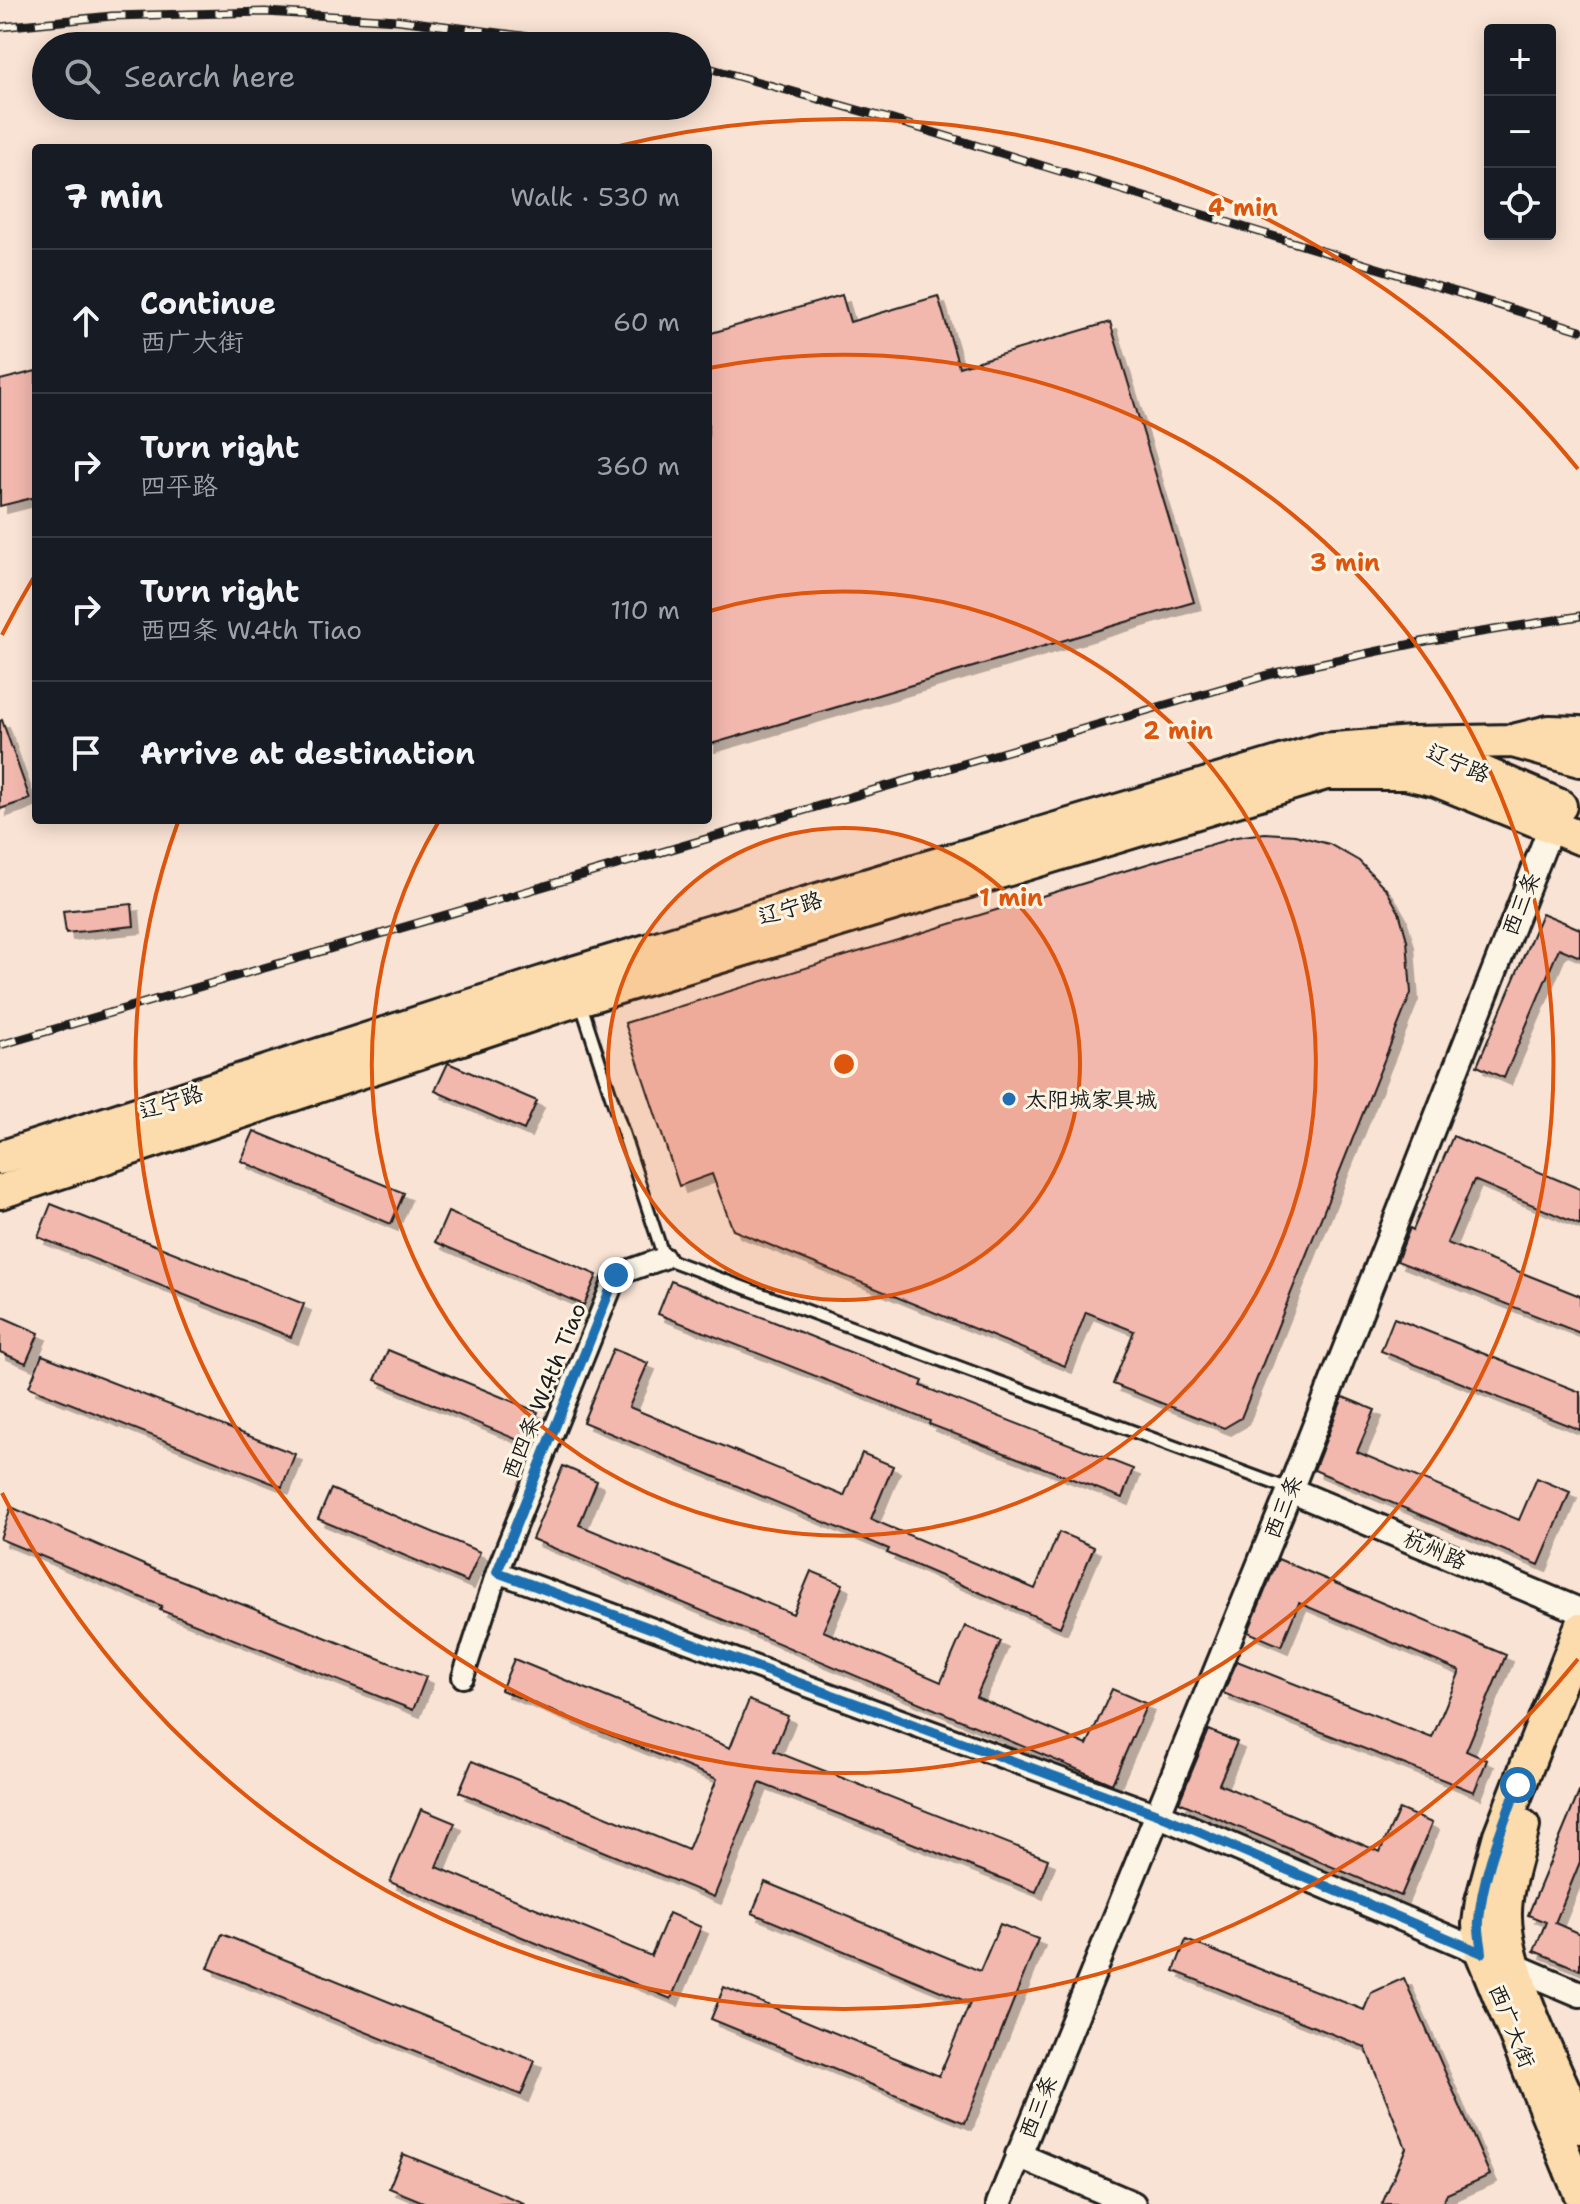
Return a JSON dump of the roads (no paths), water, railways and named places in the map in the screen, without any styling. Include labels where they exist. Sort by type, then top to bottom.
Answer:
[{"type":"main road","points":[[1412,743],[1513,741],[1549,732],[1580,733]]},
{"type":"main road","points":[[1513,741],[1580,760]]},
{"type":"main road","name":"辽宁路","points":[[0,1158],[573,973],[1322,750],[1412,743],[1568,821]]},
{"type":"main road","name":"辽宁路","points":[[0,1192],[579,999],[1326,773],[1405,773],[1568,821]]},
{"type":"main road","name":"西广大街","points":[[1580,1630],[1500,1835],[1479,1924],[1482,1953],[1580,2193]]},
{"type":"main road","points":[[1580,1680],[1532,1798],[1505,1915],[1514,1967],[1580,2127]]},
{"type":"street","name":"西三条","points":[[999,2204],[1290,1490],[1568,821]]},
{"type":"street","name":"西四条 W.4th Tiao","points":[[463,1677],[497,1572],[616,1275],[664,1258]]},
{"type":"street","name":"杭州路","points":[[1290,1490],[1580,1611]]},
{"type":"street","points":[[497,1572],[1157,1814],[1580,1994]]},
{"type":"street","points":[[1018,2155],[1133,2204]]},
{"type":"lane","points":[[579,999],[664,1258],[1290,1490]]},
{"type":"railway","points":[[0,27],[112,16],[265,12],[398,20],[492,32]]},
{"type":"railway","points":[[712,69],[893,120],[1580,330]]},
{"type":"railway","points":[[0,1045],[1275,673],[1426,641],[1580,616]]},
{"type":"place","name":"太阳城家具城","points":[[1009,1099]]}]
